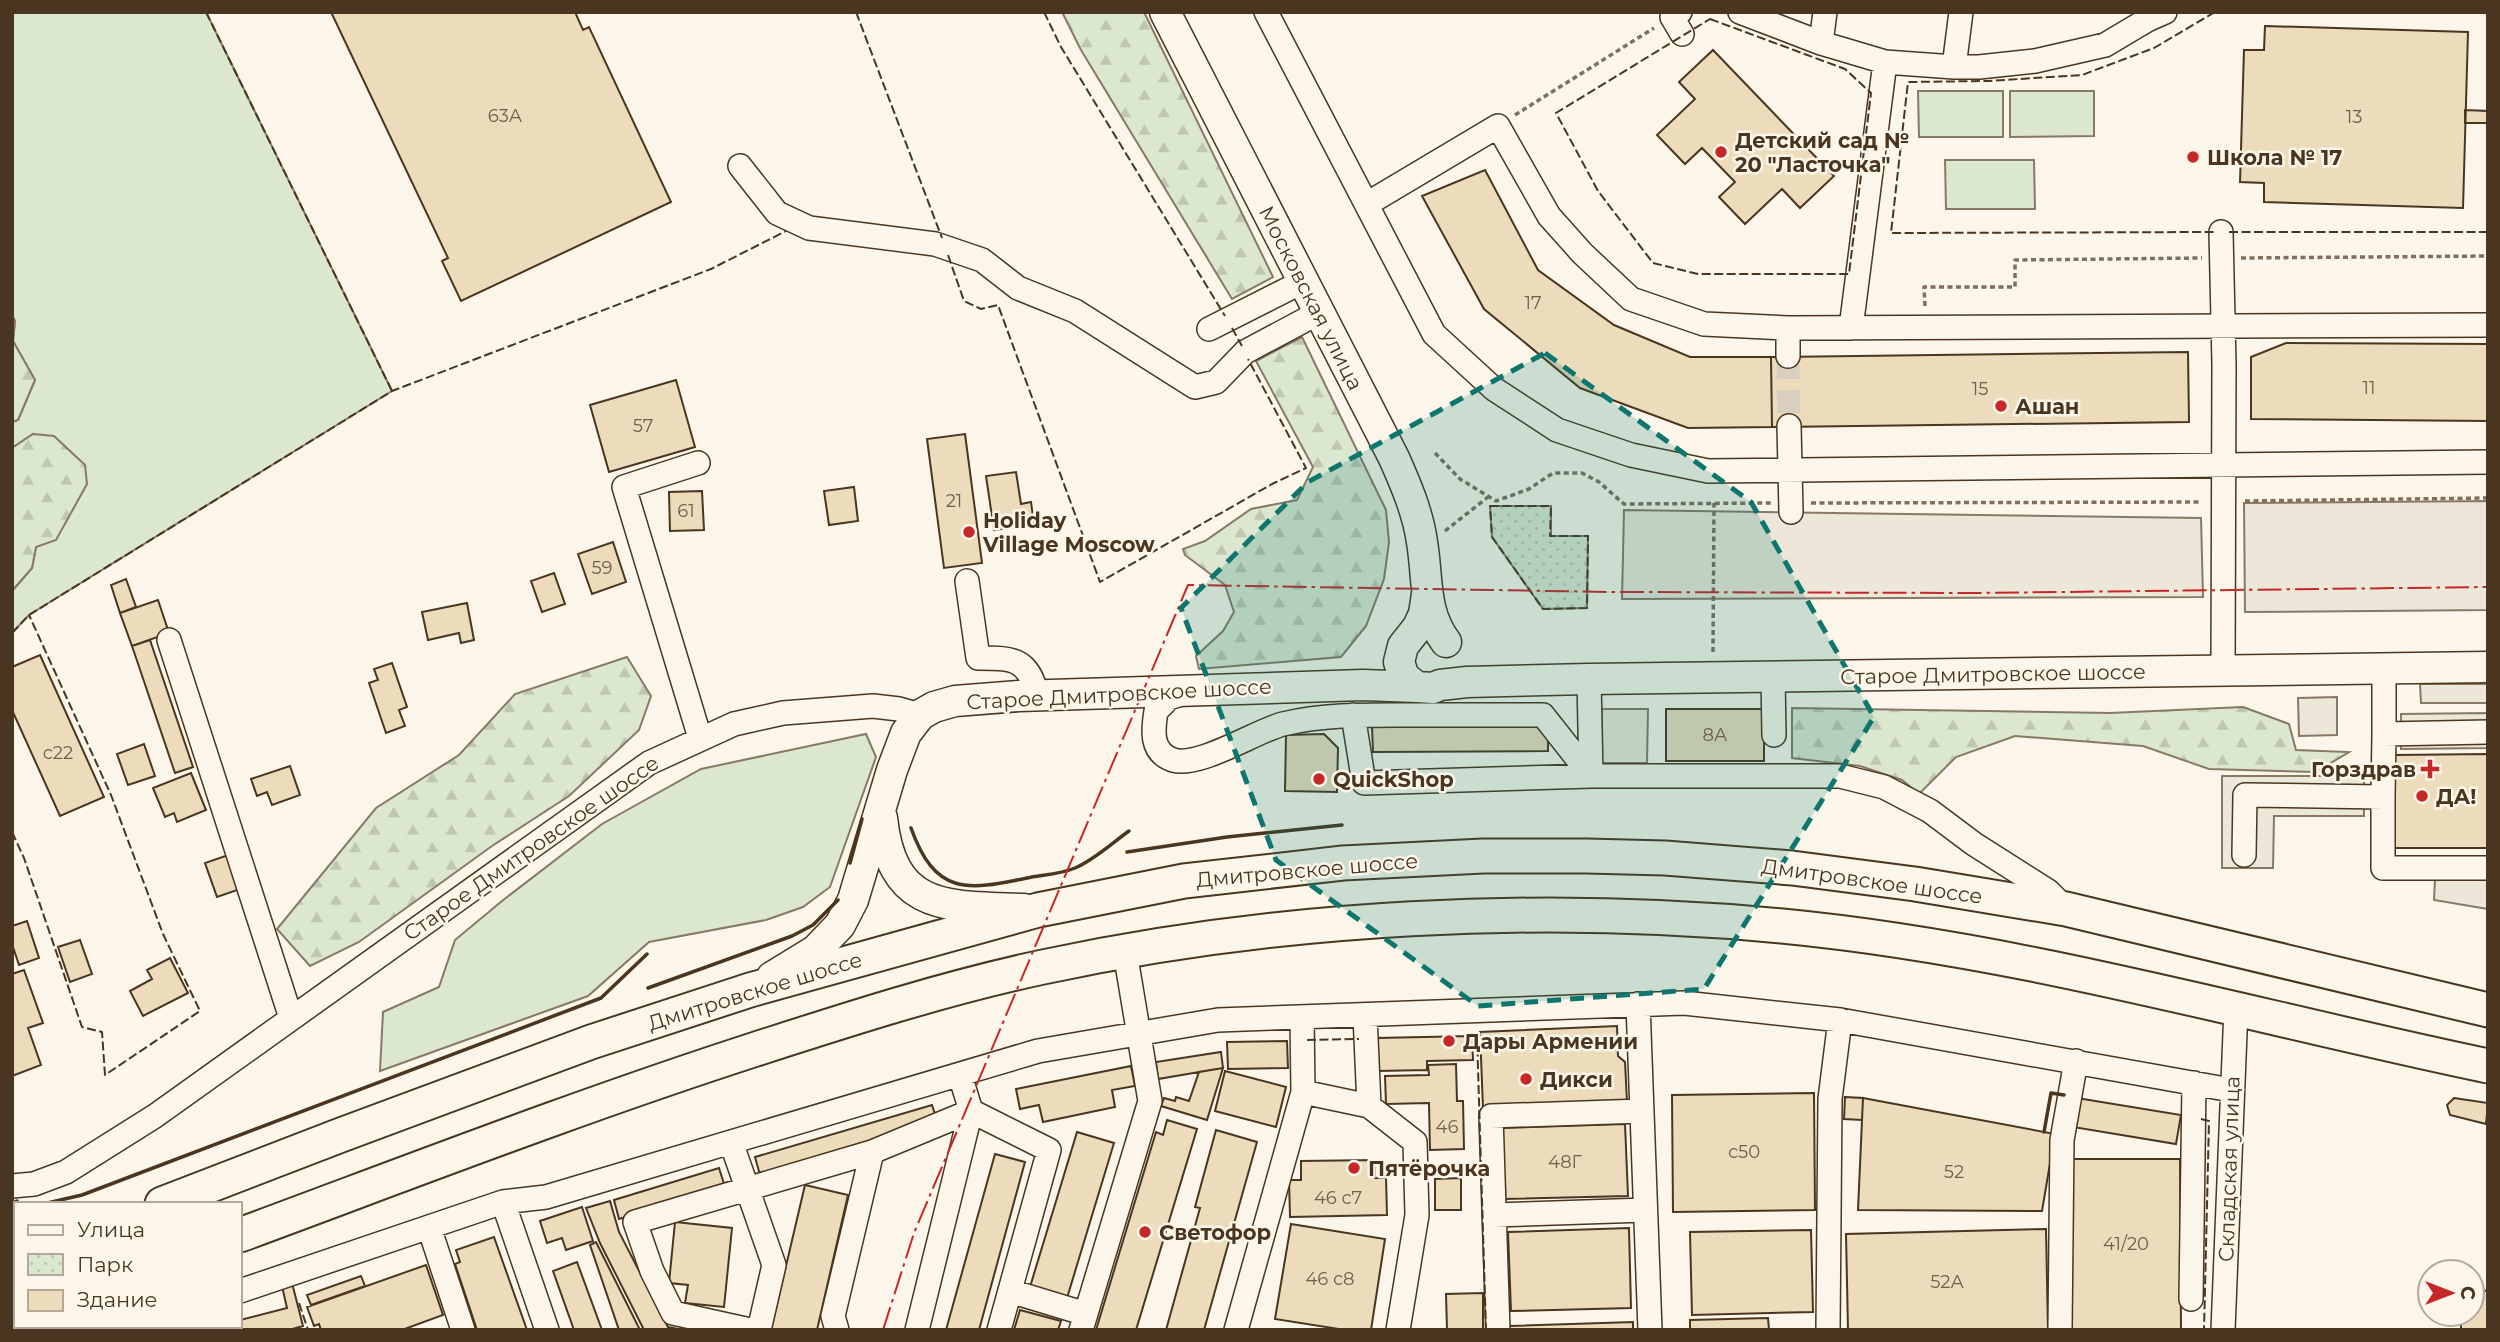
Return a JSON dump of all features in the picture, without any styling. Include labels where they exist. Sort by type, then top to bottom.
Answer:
[{"type":"highway","name":"Дмитровское шоссе","points":[[167,1202],[579,1047],[750,990],[1038,910],[1184,881],[1343,863],[1483,856],[1665,858],[1792,868],[1915,884],[2066,909],[2488,1010]]},
{"type":"highway","points":[[242,1234],[610,1098],[881,1008],[1042,967],[1125,952],[1194,940],[1355,923],[1484,916],[1639,916],[1783,926],[2009,958],[2488,1066]]},
{"type":"main road","name":"Московская улица","points":[[1165,12],[1394,458],[1412,502],[1422,541],[1427,594],[1436,630],[1450,650]]},
{"type":"main road","name":"Московская улица","points":[[1404,651],[1424,614],[1427,594]]},
{"type":"main road","name":"Старое Дмитровское шоссе","points":[[1363,685],[1382,678],[1404,651],[1423,634],[1439,637],[1462,667],[1477,677],[1499,681]]},
{"type":"main road","points":[[1404,651],[1404,677],[1428,686],[1451,673],[1450,650]]},
{"type":"main road","name":"Старое Дмитровское шоссе","points":[[920,715],[934,707],[955,701],[1197,689],[1428,686],[1589,679],[2488,667]]},
{"type":"main road","points":[[750,990],[816,950],[840,925],[853,900],[892,770],[906,733],[920,715]]},
{"type":"main road","points":[[881,807],[891,860],[903,880],[918,893],[939,902],[966,906],[1038,910]]},
{"type":"street","points":[[1266,12],[1434,334],[1494,388],[1557,430],[1631,455],[1708,471],[2488,462]]},
{"type":"street","points":[[1740,12],[1821,43],[1885,62],[1954,67],[2035,61],[2105,45],[2152,15]]},
{"type":"street","points":[[1821,43],[1825,12]]},
{"type":"street","points":[[1954,67],[1961,12]]},
{"type":"street","points":[[1851,328],[1885,62]]},
{"type":"street","points":[[1367,204],[1499,125],[1549,216],[1582,253],[1631,299],[1704,324],[1788,328],[2488,326]]},
{"type":"street","points":[[740,166],[777,213],[809,228],[935,244],[982,260],[1018,288],[1075,312],[1195,387],[1216,382],[1245,352],[1318,313]]},
{"type":"street","points":[[2221,232],[2224,325],[2223,671]]},
{"type":"street","points":[[1209,329],[1302,282]]},
{"type":"street","points":[[1788,328],[1788,356]]},
{"type":"street","points":[[1789,426],[1791,508]]},
{"type":"street","points":[[698,463],[624,487],[700,738]]},
{"type":"street","points":[[967,581],[978,658],[1015,660],[1032,675],[1037,695]]},
{"type":"street","points":[[169,639],[291,1018]]},
{"type":"street","points":[[2384,669],[2383,868],[2488,868]]},
{"type":"street","points":[[1773,677],[1774,736]]},
{"type":"street","points":[[1589,679],[1591,776]]},
{"type":"street","points":[[1197,689],[1169,698],[1156,710],[1154,741],[1160,752],[1175,760],[1195,760],[1281,724],[1317,718],[1353,715],[1543,715],[1591,776]]},
{"type":"street","name":"Старое Дмитровское шоссе","points":[[12,1186],[34,1184],[66,1172],[155,1116],[649,763],[734,724],[783,713],[873,706],[920,715]]},
{"type":"street","points":[[1353,715],[1364,783],[1591,776],[1840,776],[1884,787],[1930,811],[1974,844],[2048,891],[2066,909]]},
{"type":"street","points":[[2384,734],[2488,732]]},
{"type":"street","points":[[2244,855],[2245,795],[2384,796]]},
{"type":"street","points":[[1010,1291],[1083,1322],[1150,1101],[1125,952]]},
{"type":"street","points":[[242,1290],[503,1202],[546,1197],[1038,1051],[1218,1020],[1684,1003],[1840,1020],[2231,1090]]},
{"type":"street","points":[[1637,1004],[1650,1330]]},
{"type":"street","name":"Складская улица","points":[[2223,1330],[2236,1008]]},
{"type":"street","points":[[1365,1015],[1369,1106]]},
{"type":"street","points":[[1237,1330],[1303,1092],[1302,1017]]},
{"type":"street","points":[[1828,1330],[1830,1100],[1840,1020]]},
{"type":"street","points":[[2060,1330],[2062,1140],[2076,1061]]},
{"type":"street","points":[[917,1330],[971,1111],[960,1074]]},
{"type":"street","points":[[2191,1299],[2194,1083]]},
{"type":"street","points":[[1303,1092],[1369,1106],[1415,1142],[1417,1215],[1398,1330]]},
{"type":"street","points":[[750,1330],[673,1313],[652,1272],[635,1222],[872,1152],[971,1111],[1049,1150],[999,1330]]},
{"type":"street","points":[[1498,1330],[1491,1116],[1642,1111]]},
{"type":"street","points":[[731,1142],[774,1265],[759,1330]]},
{"type":"street","points":[[837,1330],[833,1316],[872,1152]]},
{"type":"street","points":[[503,1202],[547,1330]]},
{"type":"street","points":[[1494,1214],[1646,1210]]},
{"type":"street","points":[[429,1227],[463,1330]]},
{"type":"path","points":[[1499,125],[1678,21]]},
{"type":"path","points":[[2231,258],[2488,256]]},
{"type":"path","points":[[1926,327],[1924,287],[2015,287],[2015,260],[2204,258]]},
{"type":"path","points":[[1435,453],[1460,480],[1496,502],[1529,489],[1553,473],[1582,473],[1599,482],[1625,504],[1714,503],[1791,508],[2488,498]]},
{"type":"path","points":[[1442,534],[1488,497]]},
{"type":"path","points":[[1713,653],[1714,503]]},
{"type":"highlighted area","points":[[1545,353],[1751,502],[1874,717],[1704,989],[1478,1006],[1276,860],[1181,608],[1308,482]]},
{"type":"green space","points":[[12,12],[206,12],[392,391],[29,615],[12,633],[12,591],[32,568],[36,547],[33,434],[12,448],[12,422],[18,420],[35,380],[13,341]]},
{"type":"green space","points":[[1062,12],[1144,12],[1273,277],[1232,299],[1081,50]]},
{"type":"green space","points":[[1918,91],[2003,91],[2003,137],[1919,137]]},
{"type":"green space","points":[[2010,91],[2094,91],[2094,136],[2010,137]]},
{"type":"green space","points":[[1945,160],[2034,160],[2035,209],[1946,209]]},
{"type":"green space","points":[[12,315],[15,321],[13,341],[35,380],[18,420],[12,422]]},
{"type":"green space","points":[[1302,337],[1386,510],[1389,542],[1384,579],[1366,626],[1341,657],[1199,669],[1196,656],[1223,631],[1234,612],[1225,585],[1185,555],[1183,549],[1205,541],[1251,509],[1297,500],[1313,467],[1256,361]]},
{"type":"green space","points":[[33,434],[54,436],[85,465],[87,484],[56,540],[36,547],[32,568],[12,591],[12,448]]},
{"type":"green space","points":[[1490,506],[1551,506],[1551,536],[1588,536],[1587,608],[1543,609],[1492,537]]},
{"type":"green space","points":[[627,657],[651,696],[639,730],[569,796],[492,846],[359,942],[310,966],[277,929],[376,808],[459,755],[515,694]]},
{"type":"green space","points":[[2243,707],[2289,724],[2296,750],[2349,752],[2316,772],[2209,769],[2143,746],[2015,736],[1956,757],[1919,794],[1902,780],[1860,766],[1792,758],[1792,708],[2110,713]]},
{"type":"green space","points":[[866,734],[876,757],[830,887],[803,907],[766,920],[649,942],[588,996],[380,1071],[383,1012],[439,987],[455,940],[602,824],[701,769]]},
{"type":"shaded area","points":[[2488,501],[2488,610],[2245,612],[2244,503]]},
{"type":"shaded area","points":[[1624,510],[2201,518],[2203,597],[1622,599]]},
{"type":"shaded area","points":[[2420,684],[2488,684],[2488,703],[2421,703]]},
{"type":"shaded area","points":[[2337,697],[2337,735],[2299,736],[2298,698]]},
{"type":"shaded area","points":[[1602,709],[1648,709],[1647,763],[1601,763]]},
{"type":"shaded area","points":[[2488,713],[2488,748],[2401,749],[2401,714]]},
{"type":"shaded area","points":[[2222,776],[2364,776],[2364,816],[2274,816],[2273,868],[2222,868]]},
{"type":"shaded area","points":[[2436,858],[2488,858],[2488,909],[2434,900]]},
{"type":"building","points":[[331,12],[575,12],[583,30],[589,27],[671,202],[461,301],[442,261],[448,258]]},
{"type":"building","points":[[2265,26],[2468,32],[2463,208],[2264,202],[2264,183],[2240,182],[2244,50],[2264,50]]},
{"type":"building","points":[[1713,50],[1834,176],[1800,208],[1782,189],[1745,224],[1719,197],[1735,182],[1702,148],[1685,164],[1657,135],[1695,99],[1679,82]]},
{"type":"building","points":[[2465,110],[2488,111],[2488,123],[2465,123]]},
{"type":"building","points":[[1485,170],[1538,270],[1614,325],[1690,357],[1771,357],[1772,427],[1688,428],[1580,388],[1484,309],[1422,196]]},
{"type":"building","points":[[2286,343],[2488,344],[2488,421],[2251,419],[2251,357]]},
{"type":"building","points":[[2188,352],[2189,422],[1772,427],[1771,357]]},
{"type":"building","points":[[676,380],[695,447],[609,472],[590,405]]},
{"type":"building","points":[[965,434],[982,563],[944,568],[927,439]]},
{"type":"building","points":[[1016,472],[1021,504],[1031,502],[1034,524],[994,530],[986,476]]},
{"type":"building","points":[[854,487],[858,521],[829,525],[824,491]]},
{"type":"building","points":[[702,491],[704,530],[670,531],[669,492]]},
{"type":"building","points":[[613,542],[626,582],[592,594],[578,554]]},
{"type":"building","points":[[554,573],[565,604],[542,612],[531,581]]},
{"type":"building","points":[[126,579],[136,607],[120,613],[111,585]]},
{"type":"building","points":[[158,600],[169,633],[132,646],[120,613]]},
{"type":"building","points":[[467,603],[474,640],[461,643],[459,633],[428,640],[422,612]]},
{"type":"building","points":[[150,640],[193,767],[175,773],[132,646]]},
{"type":"building","points":[[40,655],[104,797],[60,816],[12,710],[12,667]]},
{"type":"building","points":[[392,663],[407,707],[399,710],[405,726],[386,733],[369,683],[378,680],[374,669]]},
{"type":"building","points":[[1666,709],[1764,709],[1764,761],[1666,761]]},
{"type":"building","points":[[1548,725],[1548,751],[1373,752],[1372,726]]},
{"type":"building","points":[[1324,734],[1338,748],[1337,792],[1285,791],[1286,735]]},
{"type":"building","points":[[144,744],[155,776],[128,785],[117,754]]},
{"type":"building","points":[[2488,754],[2488,848],[2395,848],[2395,755]]},
{"type":"building","points":[[290,766],[300,795],[272,805],[267,792],[257,796],[251,779]]},
{"type":"building","points":[[191,773],[206,810],[177,822],[174,813],[165,817],[153,788]]},
{"type":"building","points":[[234,853],[246,887],[217,897],[205,863]]},
{"type":"building","points":[[27,921],[39,958],[19,965],[12,944],[12,926]]},
{"type":"building","points":[[80,940],[92,974],[70,982],[58,947]]},
{"type":"building","points":[[170,958],[188,993],[143,1016],[130,991],[152,979],[147,970]]},
{"type":"building","points":[[24,970],[43,1023],[28,1028],[41,1065],[12,1076],[12,974]]},
{"type":"building","points":[[1617,1026],[1618,1056],[1625,1062],[1627,1102],[1483,1108],[1480,1032]]},
{"type":"building","points":[[1472,1036],[1473,1060],[1427,1061],[1427,1070],[1378,1071],[1377,1038]]},
{"type":"building","points":[[1287,1041],[1288,1068],[1228,1069],[1227,1042]]},
{"type":"building","points":[[1221,1052],[1223,1068],[1158,1079],[1156,1062]]},
{"type":"building","points":[[1456,1064],[1457,1101],[1463,1101],[1464,1149],[1430,1150],[1429,1103],[1386,1104],[1385,1076],[1429,1075],[1428,1065]]},
{"type":"building","points":[[1131,1066],[1135,1086],[1112,1090],[1115,1107],[1043,1122],[1039,1105],[1020,1109],[1016,1089]]},
{"type":"building","points":[[1223,1068],[1207,1120],[1161,1106],[1164,1098],[1175,1101],[1176,1097],[1189,1101],[1199,1072]]},
{"type":"building","points":[[1225,1071],[1286,1087],[1276,1127],[1215,1111]]},
{"type":"building","points":[[1814,1093],[1815,1210],[1673,1212],[1672,1095]]},
{"type":"building","points":[[1845,1097],[1863,1098],[1862,1120],[1844,1119]]},
{"type":"building","points":[[1863,1098],[2055,1134],[2042,1211],[1858,1210]]},
{"type":"building","points":[[2077,1098],[2181,1115],[2176,1144],[2073,1127]]},
{"type":"building","points":[[2454,1098],[2488,1103],[2486,1124],[2450,1115],[2447,1105]]},
{"type":"building","points":[[932,1105],[936,1117],[910,1131],[760,1175],[755,1157]]},
{"type":"building","name":"Светофор","points":[[1167,1120],[1197,1129],[1136,1330],[1096,1330],[1156,1132],[1163,1135]]},
{"type":"building","points":[[1625,1124],[1628,1196],[1504,1199],[1502,1128]]},
{"type":"building","points":[[1216,1130],[1257,1142],[1204,1330],[1166,1330],[1200,1208],[1195,1207]]},
{"type":"building","points":[[1077,1132],[1114,1143],[1067,1298],[1030,1287]]},
{"type":"building","points":[[995,1154],[1025,1162],[979,1330],[946,1330]]},
{"type":"building","points":[[2071,1159],[2180,1159],[2181,1330],[2072,1330]]},
{"type":"building","points":[[1375,1160],[1375,1178],[1386,1178],[1387,1215],[1290,1217],[1289,1180],[1301,1180],[1301,1161]]},
{"type":"building","points":[[719,1168],[725,1187],[619,1219],[614,1200]]},
{"type":"building","points":[[1461,1178],[1461,1210],[1435,1210],[1435,1179]]},
{"type":"building","points":[[805,1185],[848,1195],[817,1330],[771,1330]]},
{"type":"building","points":[[610,1201],[619,1232],[668,1327],[683,1330],[644,1330],[600,1243],[586,1208]]},
{"type":"building","points":[[582,1207],[593,1241],[566,1250],[562,1238],[547,1243],[540,1221]]},
{"type":"building","points":[[675,1222],[732,1228],[724,1307],[685,1303],[688,1285],[669,1283]]},
{"type":"building","points":[[1291,1224],[1385,1239],[1371,1330],[1345,1330],[1275,1319]]},
{"type":"building","points":[[1629,1228],[1631,1308],[1511,1311],[1508,1232]]},
{"type":"building","points":[[2046,1229],[2048,1330],[1848,1330],[1846,1234]]},
{"type":"building","points":[[1811,1230],[1813,1312],[1692,1315],[1690,1232]]},
{"type":"building","points":[[494,1237],[527,1330],[477,1330],[455,1264],[460,1262],[456,1250]]},
{"type":"building","points":[[596,1242],[640,1330],[619,1330],[590,1245]]},
{"type":"building","points":[[577,1262],[602,1330],[574,1330],[553,1271]]},
{"type":"building","points":[[426,1265],[443,1315],[402,1330],[321,1330],[319,1324],[314,1326],[307,1307]]},
{"type":"building","points":[[361,1276],[365,1286],[311,1305],[307,1295]]},
{"type":"building","points":[[292,1283],[303,1326],[289,1330],[231,1330],[242,1328],[242,1319],[287,1308],[282,1286]]},
{"type":"building","points":[[2488,1291],[2488,1330],[2461,1330],[2486,1328]]},
{"type":"building","points":[[1483,1293],[1483,1330],[1447,1330],[1446,1294]]},
{"type":"building","points":[[1020,1310],[1061,1321],[1058,1330],[1014,1330]]},
{"type":"building","points":[[1768,1318],[1769,1330],[1690,1330],[1690,1320]]},
{"type":"building","points":[[1633,1322],[1633,1330],[1510,1330],[1510,1326]]},
{"type":"tunnel","points":[[1788,356],[1789,426]]},
{"type":"fence","points":[[206,12],[392,391]]},
{"type":"fence","points":[[856,12],[942,238]]},
{"type":"fence","points":[[1044,12],[1061,47],[1225,316]]},
{"type":"fence","points":[[2215,12],[2154,48],[2082,75],[1988,81],[1908,82],[1891,233],[2215,232]]},
{"type":"fence","points":[[1710,19],[1845,69],[1871,93],[1849,274],[1698,274],[1653,263],[1598,191],[1556,113],[1710,19]]},
{"type":"fence","points":[[12,633],[29,615],[392,391],[711,269],[786,231]]},
{"type":"fence","points":[[2229,232],[2488,232]]},
{"type":"fence","points":[[948,255],[964,301],[981,309],[998,305],[1100,582],[1272,484],[1306,468],[1248,359]]},
{"type":"fence","points":[[1232,328],[1242,346]]},
{"type":"fence","points":[[1490,506],[1551,506],[1550,536],[1588,536],[1587,608],[1543,609],[1492,537],[1490,506]]},
{"type":"fence","points":[[12,832],[24,858],[82,1027],[102,1032],[105,1075],[200,1011],[163,934],[111,795],[29,615]]},
{"type":"fence","points":[[1477,1035],[1486,1330]]},
{"type":"fence","points":[[1307,1040],[1359,1039]]},
{"type":"fence","points":[[2201,1119],[2209,1121],[2204,1330]]},
{"type":"fence","points":[[299,1303],[308,1330]]},
{"type":"wall","points":[[850,863],[862,819]]},
{"type":"wall","points":[[1127,852],[1227,837],[1342,825]]},
{"type":"wall","points":[[911,828],[920,850],[942,877],[970,886],[1070,870],[1089,861],[1129,831]]},
{"type":"wall","points":[[648,988],[792,936],[813,925],[838,900]]},
{"type":"wall","points":[[52,1202],[82,1195],[601,998],[647,954]]},
{"type":"wall","points":[[2044,1132],[2051,1093],[2064,1095]]},
{"type":"power","points":[[883,1330],[914,1233],[1188,585],[1613,592],[1975,593],[2488,587]]},
{"type":"place","name":"Детский сад № 20 \"Ласточка\"","points":[[1721,152]]},
{"type":"place","name":"Школа № 17","points":[[2193,157]]},
{"type":"place","name":"Ашан","points":[[2001,406]]},
{"type":"place","name":"Holiday Village Moscow","points":[[969,532]]},
{"type":"place","name":"Горздрав","points":[[2430,769]]},
{"type":"place","name":"QuickShop","points":[[1319,779]]},
{"type":"place","name":"ДА!","points":[[2422,796]]},
{"type":"place","name":"Дары Армении","points":[[1449,1041]]},
{"type":"place","name":"Дикси","points":[[1526,1079]]},
{"type":"place","name":"Пятёрочка","points":[[1354,1168]]},
{"type":"place","name":"Светофор","points":[[1145,1232]]}]
